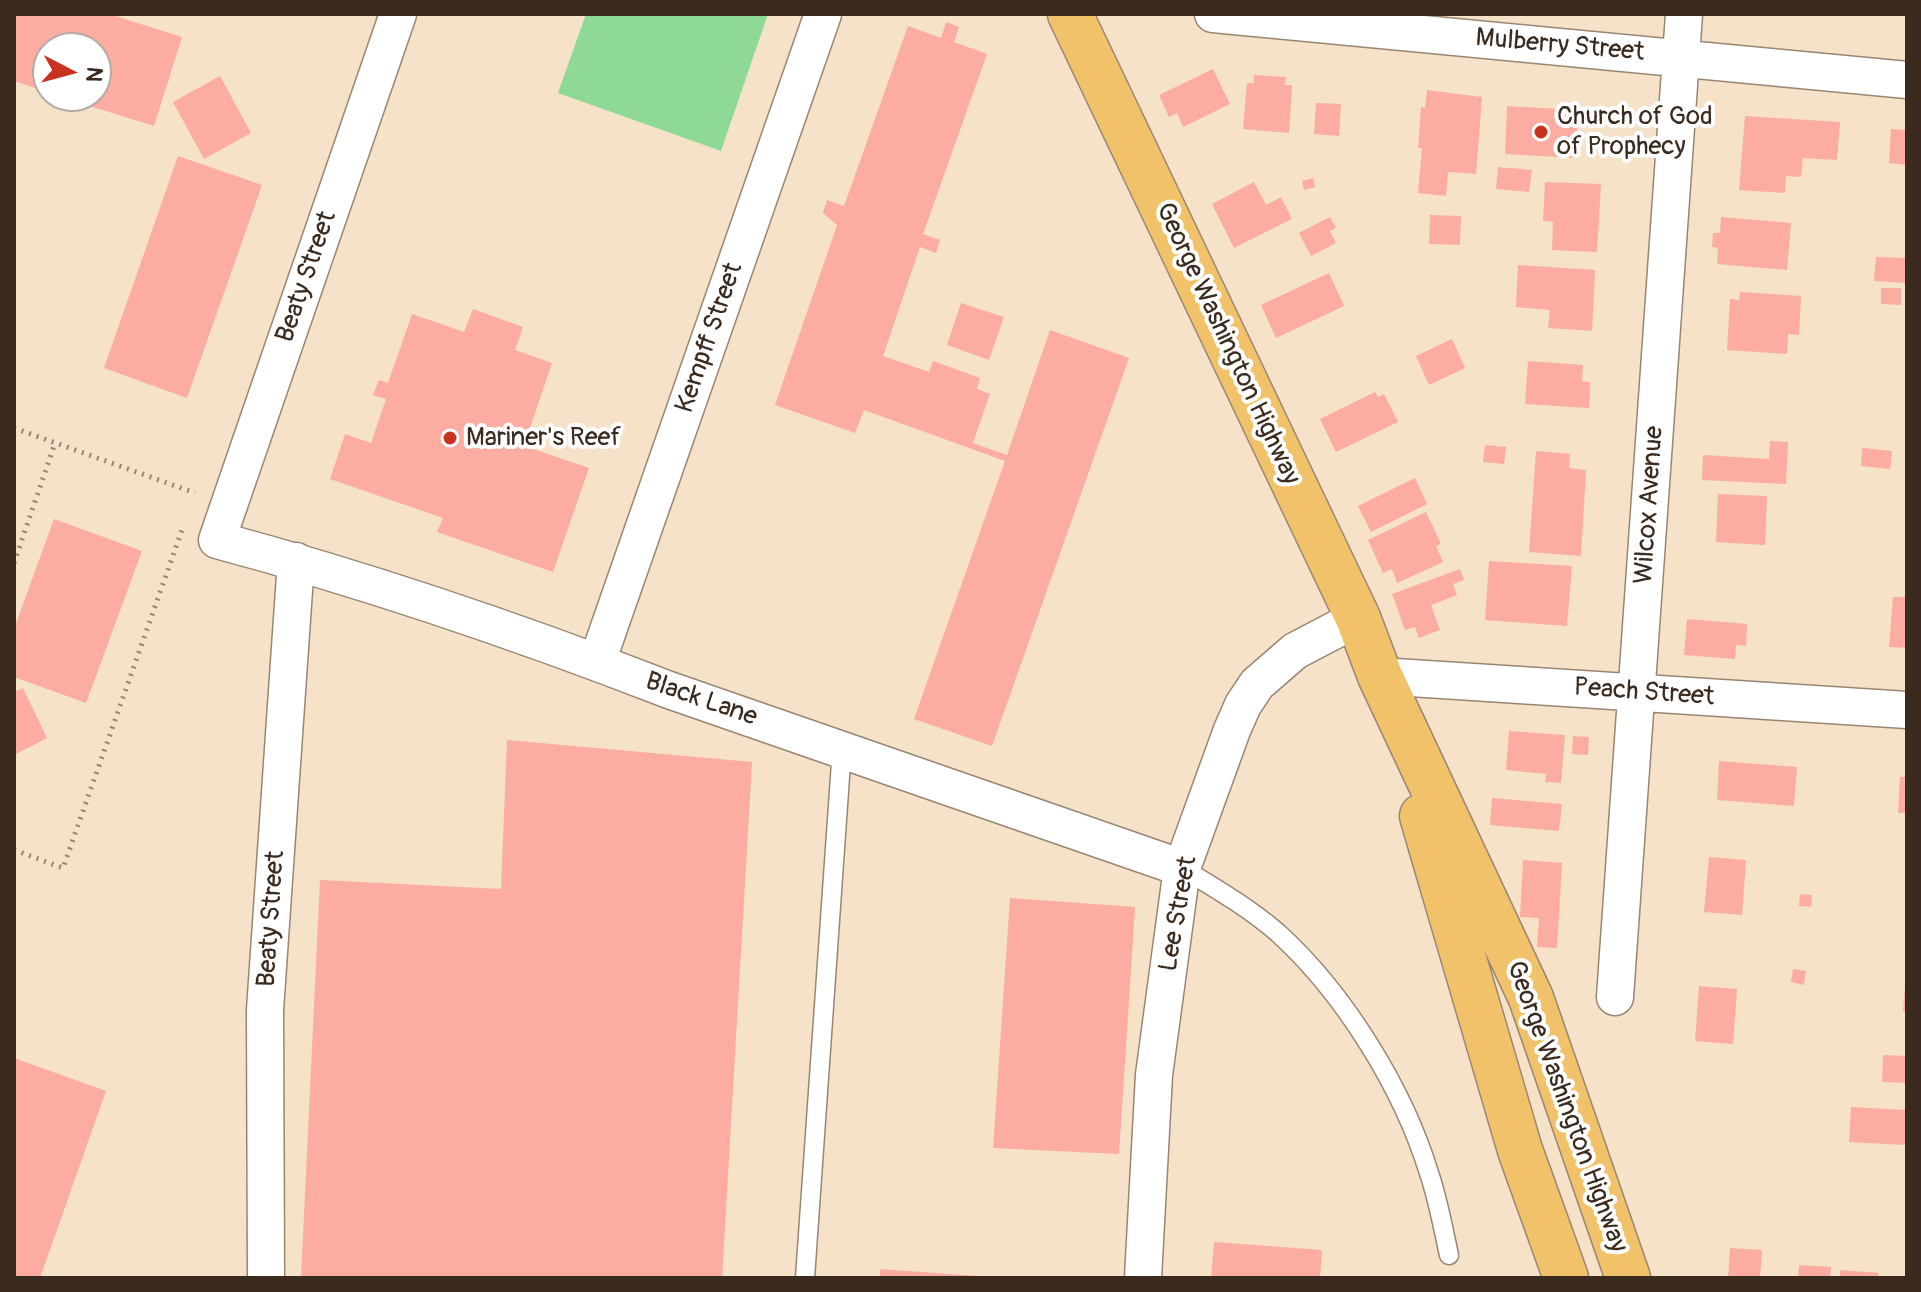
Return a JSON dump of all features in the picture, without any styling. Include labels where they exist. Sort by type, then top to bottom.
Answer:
[{"type":"main road","name":"George Washington Highway","points":[[1070,14],[1358,618],[1380,676],[1520,1150],[1566,1278]]},
{"type":"main road","name":"George Washington Highway","points":[[1380,676],[1531,998],[1628,1278]]},
{"type":"street","name":"Beaty Street","points":[[217,540],[398,14]]},
{"type":"street","name":"Kempff Street","points":[[597,662],[823,14]]},
{"type":"street","name":"Mulberry Street","points":[[1213,14],[1270,16],[1907,80]]},
{"type":"street","name":"Wilcox Avenue","points":[[1615,997],[1684,14]]},
{"type":"street","name":"Black Lane","points":[[217,540],[296,561],[597,662],[669,690],[1182,868]]},
{"type":"street","name":"Beaty Street","points":[[266,1278],[265,1010],[296,561]]},
{"type":"street","name":"Lee Street","points":[[1143,1278],[1154,1075],[1182,868],[1232,730],[1257,684],[1295,651],[1358,618]]},
{"type":"street","name":"Peach Street","points":[[1380,676],[1907,710]]},
{"type":"lane","points":[[805,1278],[842,748]]},
{"type":"lane","points":[[1182,868],[1239,903],[1278,934],[1346,1011],[1384,1070],[1429,1171],[1449,1255]]},
{"type":"path","points":[[14,428],[195,493],[190,508]]},
{"type":"path","points":[[14,563],[55,443]]},
{"type":"path","points":[[14,850],[63,868],[184,523]]},
{"type":"green space","points":[[586,14],[768,14],[721,151],[558,93]]},
{"type":"building","points":[[15,14],[109,14],[182,37],[154,126],[109,112],[112,112],[112,32],[32,32],[32,87],[14,81]]},
{"type":"building","points":[[946,22],[959,27],[954,42],[987,54],[923,234],[940,240],[936,253],[920,247],[883,356],[929,372],[933,361],[980,378],[977,389],[990,394],[973,443],[1007,455],[1050,330],[1129,358],[992,746],[914,719],[1005,461],[864,410],[855,433],[775,405],[837,225],[823,213],[827,200],[844,206],[908,26],[941,38]]},
{"type":"building","points":[[1213,69],[1230,104],[1183,127],[1177,113],[1169,117],[1159,95]]},
{"type":"building","points":[[1254,75],[1286,77],[1285,85],[1292,85],[1289,133],[1243,129],[1247,83],[1254,83]]},
{"type":"building","points":[[220,76],[251,133],[204,159],[173,102]]},
{"type":"building","points":[[1427,90],[1482,97],[1476,174],[1448,172],[1446,196],[1418,193],[1422,148],[1418,148],[1421,107],[1425,108]]},
{"type":"building","points":[[1316,103],[1341,104],[1339,136],[1314,134]]},
{"type":"building","name":"Church of God of Prophecy","points":[[1507,106],[1578,110],[1576,158],[1505,154]]},
{"type":"building","points":[[1745,116],[1840,122],[1837,160],[1803,158],[1801,177],[1786,176],[1785,193],[1739,190]]},
{"type":"building","points":[[1891,129],[1907,130],[1907,165],[1889,163]]},
{"type":"building","points":[[178,156],[262,185],[187,398],[104,368]]},
{"type":"building","points":[[1498,167],[1532,170],[1529,192],[1496,189]]},
{"type":"building","points":[[1313,178],[1315,187],[1304,190],[1302,181]]},
{"type":"building","points":[[1254,182],[1266,205],[1281,197],[1292,219],[1234,248],[1212,204]]},
{"type":"building","points":[[1545,182],[1601,184],[1597,252],[1552,250],[1553,222],[1543,221]]},
{"type":"building","points":[[1430,215],[1461,216],[1460,245],[1429,244]]},
{"type":"building","points":[[1330,217],[1336,228],[1330,231],[1336,243],[1311,256],[1299,233]]},
{"type":"building","points":[[1721,217],[1791,223],[1787,270],[1717,264],[1718,248],[1712,247],[1713,233],[1720,233]]},
{"type":"building","points":[[1876,257],[1907,258],[1907,283],[1874,281]]},
{"type":"building","points":[[1518,265],[1595,270],[1592,331],[1548,328],[1550,310],[1516,307]]},
{"type":"building","points":[[1329,273],[1344,306],[1276,338],[1261,305]]},
{"type":"building","points":[[1881,288],[1901,288],[1901,305],[1881,304]]},
{"type":"building","points":[[1740,292],[1801,296],[1799,335],[1788,334],[1787,354],[1727,350],[1730,299],[1739,300]]},
{"type":"building","points":[[961,303],[1004,317],[989,360],[947,345]]},
{"type":"building","name":"Mariner's Reef","points":[[473,309],[523,327],[515,350],[552,363],[524,446],[589,468],[553,572],[437,532],[443,518],[330,479],[345,434],[371,443],[386,399],[373,395],[379,380],[388,383],[412,314],[464,332]]},
{"type":"building","points":[[1452,339],[1465,368],[1429,385],[1416,356]]},
{"type":"building","points":[[1528,361],[1583,365],[1582,381],[1590,382],[1589,408],[1525,404]]},
{"type":"building","points":[[1375,392],[1378,397],[1384,394],[1398,422],[1336,452],[1320,419]]},
{"type":"building","points":[[1770,441],[1788,442],[1786,484],[1702,480],[1703,455],[1769,459]]},
{"type":"building","points":[[1485,445],[1506,447],[1504,464],[1483,462]]},
{"type":"building","points":[[1862,448],[1892,451],[1890,469],[1861,466]]},
{"type":"building","points":[[1536,451],[1570,454],[1569,468],[1586,470],[1581,556],[1529,552]]},
{"type":"building","points":[[1415,478],[1427,504],[1371,532],[1358,506]]},
{"type":"building","points":[[1718,494],[1767,496],[1765,545],[1716,542]]},
{"type":"building","points":[[1426,512],[1441,544],[1436,546],[1443,562],[1397,583],[1392,569],[1383,573],[1368,540]]},
{"type":"building","points":[[54,519],[142,551],[86,703],[14,677],[14,629]]},
{"type":"building","points":[[1489,561],[1572,566],[1567,626],[1485,620]]},
{"type":"building","points":[[1460,569],[1464,580],[1453,584],[1457,595],[1431,605],[1440,630],[1419,638],[1415,627],[1405,630],[1392,594]]},
{"type":"building","points":[[1893,597],[1907,597],[1907,648],[1889,647]]},
{"type":"building","points":[[1687,619],[1747,624],[1746,646],[1736,645],[1735,659],[1684,655]]},
{"type":"building","points":[[23,688],[47,738],[14,755],[14,692]]},
{"type":"building","points":[[1509,731],[1565,735],[1561,783],[1545,782],[1546,774],[1506,770]]},
{"type":"building","points":[[1573,736],[1589,737],[1588,755],[1572,754]]},
{"type":"building","points":[[507,740],[752,762],[722,1278],[301,1278],[320,880],[501,889]]},
{"type":"building","points":[[1719,761],[1797,767],[1794,806],[1717,800]]},
{"type":"building","points":[[1900,777],[1907,777],[1907,813],[1898,813]]},
{"type":"building","points":[[1492,798],[1562,804],[1559,831],[1490,825]]},
{"type":"building","points":[[1709,857],[1746,860],[1742,915],[1704,912]]},
{"type":"building","points":[[1523,860],[1562,863],[1557,948],[1537,947],[1539,918],[1520,917]]},
{"type":"building","points":[[1800,894],[1812,895],[1811,907],[1799,906]]},
{"type":"building","points":[[1010,898],[1135,907],[1119,1154],[993,1148]]},
{"type":"building","points":[[1793,969],[1806,971],[1804,985],[1791,982]]},
{"type":"building","points":[[1699,986],[1737,989],[1733,1044],[1695,1041]]},
{"type":"building","points":[[1905,986],[1907,1011],[1903,1011]]},
{"type":"building","points":[[1883,1055],[1907,1056],[1907,1083],[1882,1082]]},
{"type":"building","points":[[14,1058],[106,1091],[40,1278],[14,1278]]},
{"type":"building","points":[[1851,1107],[1907,1110],[1907,1145],[1849,1142]]},
{"type":"building","points":[[1214,1242],[1322,1250],[1320,1278],[1211,1278]]},
{"type":"building","points":[[1730,1248],[1762,1250],[1760,1278],[1728,1278]]},
{"type":"building","points":[[1799,1265],[1831,1267],[1830,1278],[1798,1278]]},
{"type":"building","points":[[880,1269],[978,1276],[978,1278],[880,1278]]},
{"type":"building","points":[[1840,1270],[1879,1273],[1878,1278],[1840,1278]]},
{"type":"place","name":"Church of God of Prophecy","points":[[1541,132]]},
{"type":"place","name":"Mariner's Reef","points":[[450,438]]}]
